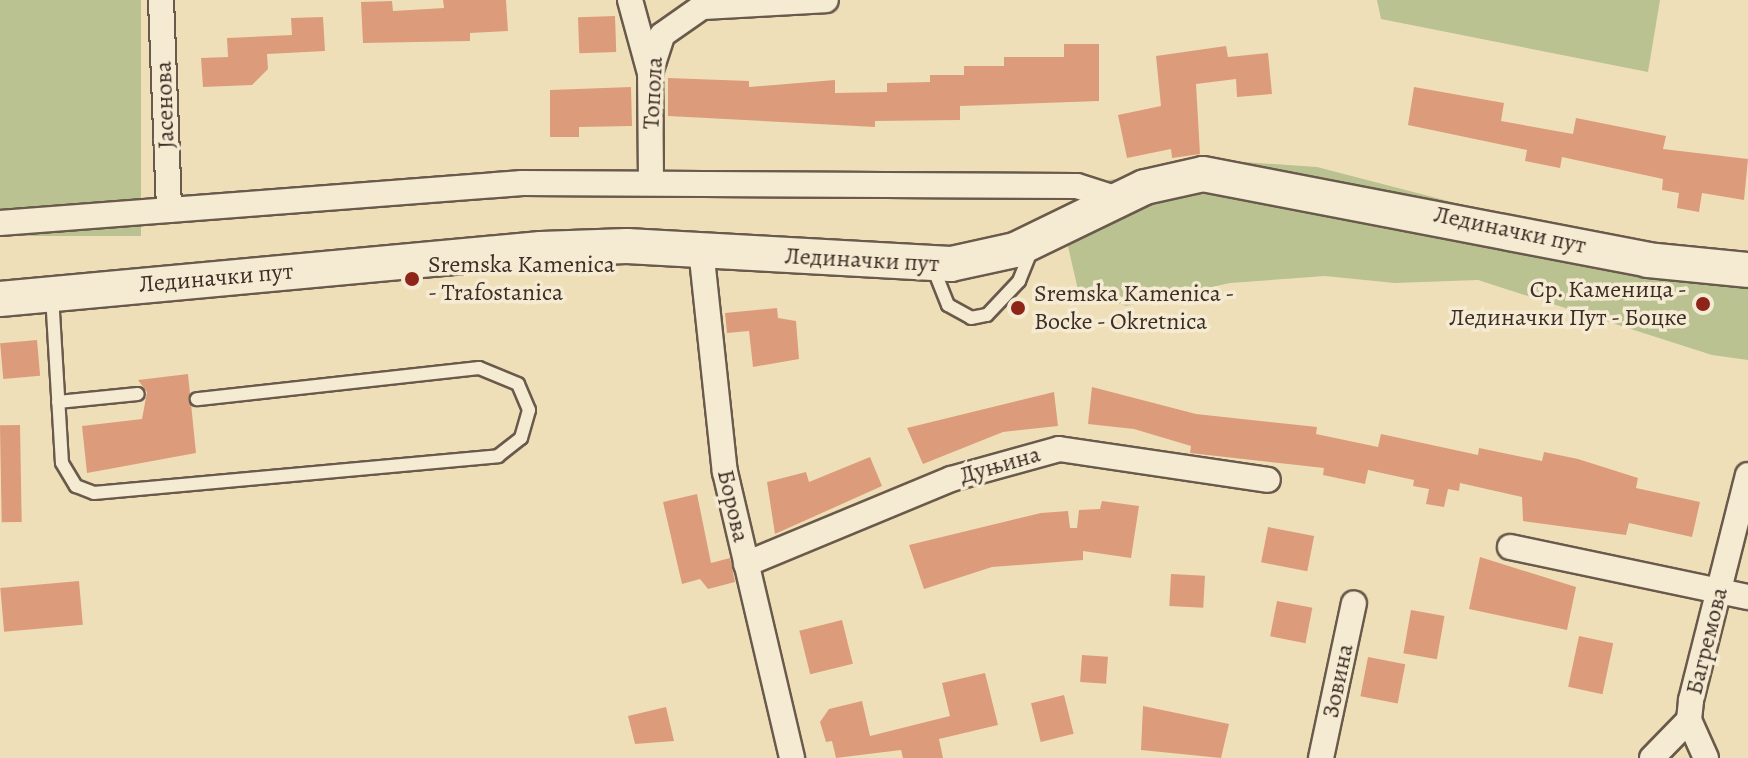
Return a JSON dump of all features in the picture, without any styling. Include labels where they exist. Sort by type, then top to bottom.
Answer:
[{"type":"main road","name":"Лединачки пут","points":[[0,299],[541,249],[701,249],[932,265],[1034,243],[1162,180],[1226,174],[1648,260],[1748,270]]},
{"type":"street","name":"Јасенова","points":[[161,0],[169,210]]},
{"type":"street","points":[[630,0],[650,73]]},
{"type":"street","name":"Топола","points":[[651,181],[650,73],[662,35],[702,7],[826,0]]},
{"type":"street","points":[[0,223],[522,183],[651,181],[1077,186],[1121,200]]},
{"type":"street","name":"Борова","points":[[701,249],[711,392],[746,564],[792,758]]},
{"type":"street","name":"Дуњина","points":[[746,564],[951,479],[1059,449],[1268,480]]},
{"type":"street","name":"Багремова","points":[[1706,758],[1689,720],[1748,475]]},
{"type":"street","points":[[1510,547],[1748,597]]},
{"type":"street","name":"Зовина","points":[[1321,758],[1354,603]]},
{"type":"street","points":[[1652,758],[1689,720]]},
{"type":"lane","points":[[932,265],[948,305],[971,318],[987,315],[1019,281],[1034,243]]},
{"type":"lane","points":[[52,294],[58,402],[67,474],[76,486],[109,496],[498,456],[521,438],[529,410],[518,384],[479,368],[197,399]]},
{"type":"lane","points":[[58,402],[138,394]]},
{"type":"green space","points":[[0,0],[141,0],[141,236],[0,236]]},
{"type":"green space","points":[[1377,0],[1660,0],[1648,72],[1381,19]]},
{"type":"green space","points":[[1243,162],[1317,167],[1641,251],[1748,262],[1748,360],[1712,355],[1478,280],[1395,283],[1325,276],[1230,283],[1126,306],[1078,290],[1067,242],[1119,208],[1108,180]]},
{"type":"building","points":[[443,0],[506,0],[508,31],[470,33],[470,41],[363,43],[361,2],[392,1],[393,11],[444,8]]},
{"type":"building","points":[[615,16],[616,52],[579,53],[578,17]]},
{"type":"building","points":[[323,17],[325,51],[267,54],[268,69],[252,85],[203,87],[201,58],[228,57],[227,38],[292,35],[291,18]]},
{"type":"building","points":[[1064,44],[1099,44],[1099,101],[960,106],[960,120],[875,121],[875,127],[668,116],[668,78],[749,81],[749,87],[835,80],[835,93],[887,92],[887,83],[930,82],[930,75],[964,75],[964,66],[1004,66],[1004,57],[1064,57]]},
{"type":"building","points":[[1226,46],[1228,57],[1268,53],[1272,94],[1237,97],[1236,79],[1196,84],[1200,154],[1172,158],[1171,149],[1127,158],[1118,115],[1161,106],[1156,56]]},
{"type":"building","points":[[631,87],[632,126],[579,127],[579,137],[550,137],[550,90]]},
{"type":"building","points":[[1414,87],[1504,103],[1501,121],[1573,134],[1576,118],[1666,136],[1663,149],[1748,159],[1744,200],[1702,193],[1699,212],[1677,208],[1679,193],[1662,190],[1663,179],[1562,157],[1560,168],[1525,161],[1527,150],[1408,125]]},
{"type":"building","points":[[777,308],[778,318],[796,321],[799,359],[753,367],[749,331],[727,333],[725,313]]},
{"type":"building","points":[[37,340],[40,376],[3,379],[0,343]]},
{"type":"building","points":[[188,374],[196,453],[87,473],[82,426],[142,419],[147,392],[138,380]]},
{"type":"building","points":[[1092,387],[1196,414],[1317,427],[1316,434],[1378,447],[1381,434],[1478,455],[1479,448],[1542,461],[1544,452],[1638,478],[1636,488],[1700,502],[1692,537],[1629,523],[1626,535],[1523,521],[1522,497],[1460,483],[1459,491],[1448,489],[1444,507],[1426,504],[1429,489],[1413,486],[1414,480],[1368,470],[1365,484],[1323,475],[1324,468],[1190,453],[1191,446],[1134,429],[1088,424]]},
{"type":"building","points":[[1054,392],[1058,426],[1003,432],[923,464],[907,428]]},
{"type":"building","points":[[0,425],[20,425],[22,522],[2,522]]},
{"type":"building","points":[[870,457],[882,486],[775,534],[767,482],[806,472],[809,482]]},
{"type":"building","points":[[697,494],[711,563],[730,558],[735,582],[708,589],[700,579],[682,584],[663,502]]},
{"type":"building","points":[[1102,501],[1139,506],[1131,558],[1083,551],[1083,560],[992,567],[924,589],[909,545],[1041,513],[1068,511],[1070,528],[1077,528],[1079,510],[1100,509]]},
{"type":"building","points":[[1268,527],[1314,536],[1307,571],[1261,562]]},
{"type":"building","points":[[1480,557],[1576,587],[1567,630],[1469,609]]},
{"type":"building","points":[[1171,574],[1205,576],[1203,608],[1169,606]]},
{"type":"building","points":[[79,581],[83,625],[4,632],[0,588]]},
{"type":"building","points":[[1277,601],[1312,608],[1305,643],[1270,636]]},
{"type":"building","points":[[1411,610],[1444,616],[1437,659],[1403,653]]},
{"type":"building","points":[[842,620],[853,664],[810,674],[799,631]]},
{"type":"building","points":[[1579,636],[1613,643],[1602,694],[1568,687]]},
{"type":"building","points":[[1082,655],[1108,657],[1106,684],[1080,682]]},
{"type":"building","points":[[1368,657],[1405,664],[1398,704],[1360,696]]},
{"type":"building","points":[[985,673],[998,725],[939,739],[943,758],[903,758],[901,750],[836,758],[832,741],[826,742],[820,722],[829,709],[862,701],[870,736],[950,716],[942,683]]},
{"type":"building","points":[[1064,695],[1074,734],[1041,742],[1031,703]]},
{"type":"building","points":[[1143,706],[1229,724],[1221,758],[1141,750]]},
{"type":"building","points":[[666,707],[674,741],[635,744],[628,716]]},
{"type":"place","name":"Sremska Kamenica - Trafostanica","points":[[412,279]]},
{"type":"place","name":"Ср. Каменица - Лединачки Пут - Боцке","points":[[1703,304]]},
{"type":"place","name":"Sremska Kamenica - Bocke - Okretnica","points":[[1018,308]]}]
